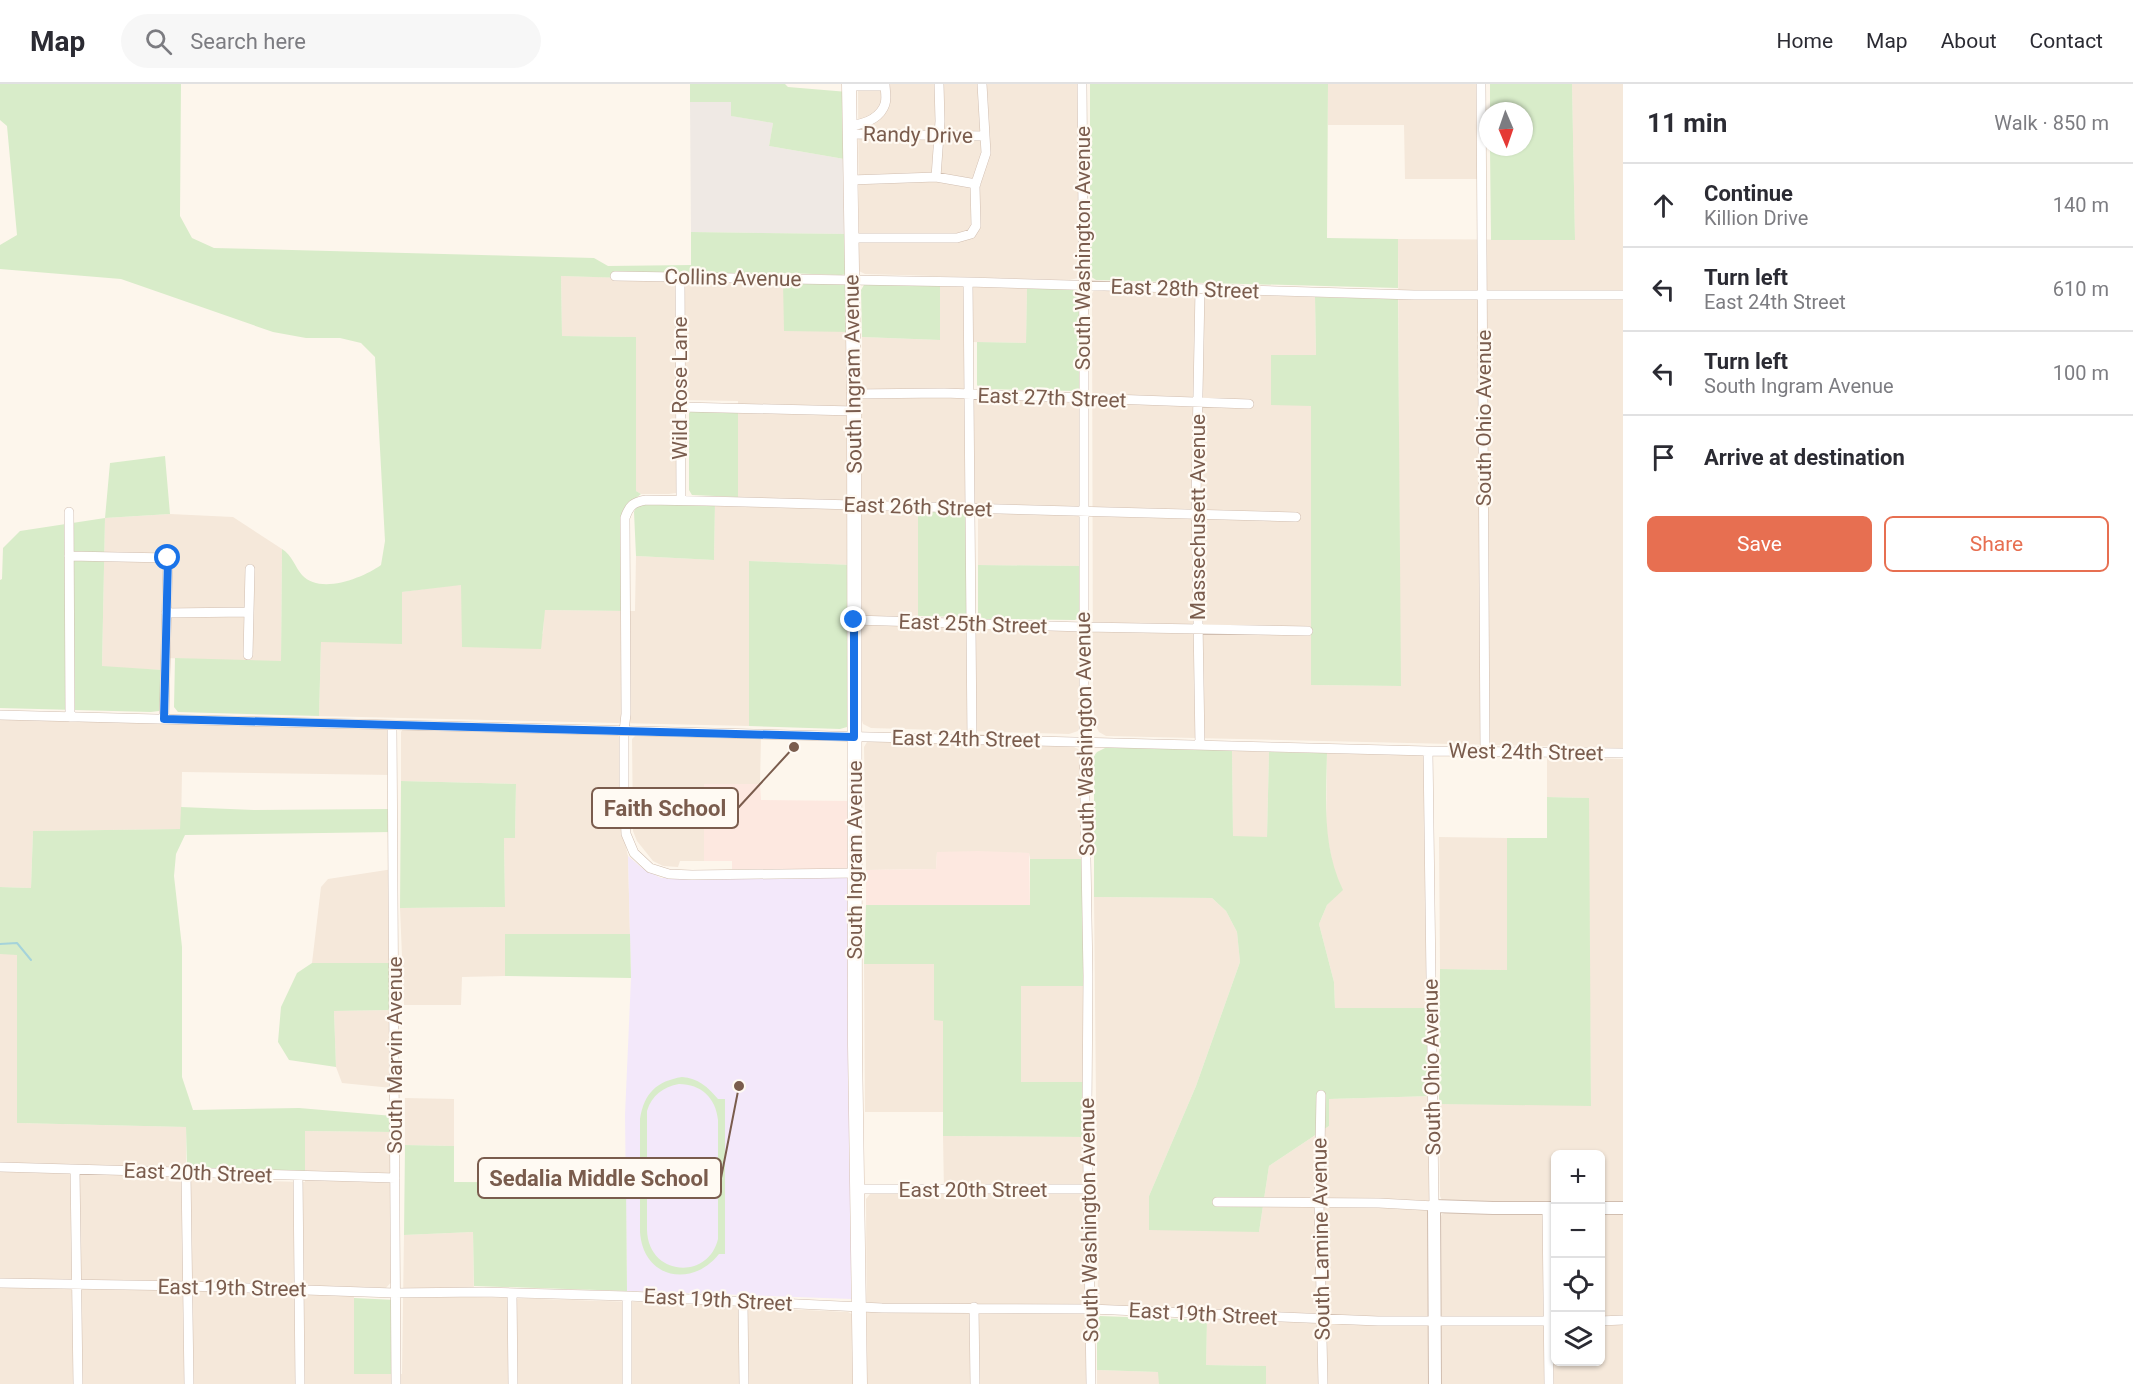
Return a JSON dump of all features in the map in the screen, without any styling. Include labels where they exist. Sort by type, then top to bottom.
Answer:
[{"type":"main road","name":"South Ingram Avenue","points":[[849,85],[855,394],[854,737],[860,1384]]},
{"type":"street","points":[[936,177],[940,136],[939,84]]},
{"type":"street","points":[[852,238],[957,238],[970,234],[976,226],[976,184],[986,153],[982,84]]},
{"type":"street","name":"South Washington Avenue","points":[[1082,84],[1084,742],[1091,1384]]},
{"type":"street","name":"South Ohio Avenue","points":[[1481,84],[1485,752]]},
{"type":"street","points":[[849,85],[885,85],[885,103],[876,117],[850,130]]},
{"type":"street","name":"Randy Drive","points":[[850,130],[940,136],[986,136]]},
{"type":"street","points":[[851,180],[936,177],[976,184]]},
{"type":"street","name":"Collins Avenue","points":[[615,276],[852,279]]},
{"type":"street","name":"Wild Rose Lane","points":[[680,277],[681,500]]},
{"type":"street","name":"East 28th Street","points":[[852,279],[1200,290],[1623,296]]},
{"type":"street","points":[[968,282],[972,740]]},
{"type":"street","name":"Massechusett Avenue","points":[[1200,290],[1197,514],[1200,745]]},
{"type":"street","name":"East 27th Street","points":[[855,394],[969,394],[1249,404]]},
{"type":"street","points":[[681,407],[854,411]]},
{"type":"street","name":"East 26th Street","points":[[856,873],[669,874],[650,868],[634,852],[626,834],[624,796],[625,518],[628,510],[637,501],[681,500],[1296,517]]},
{"type":"street","points":[[69,512],[70,717]]},
{"type":"street","points":[[69,556],[168,558],[164,719]]},
{"type":"street","points":[[248,655],[250,569]]},
{"type":"street","points":[[166,613],[249,612]]},
{"type":"street","name":"East 25th Street","points":[[854,620],[1308,631]]},
{"type":"street","name":"East 24th Street","points":[[0,715],[1428,751]]},
{"type":"street","name":"South Marvin Avenue","points":[[392,725],[396,1384]]},
{"type":"street","name":"South Ohio Avenue","points":[[1428,751],[1436,1384]]},
{"type":"street","name":"West 24th Street","points":[[1428,751],[1623,753]]},
{"type":"street","name":"South Lamine Avenue","points":[[1321,1095],[1319,1202],[1323,1384]]},
{"type":"street","name":"East 20th Street","points":[[0,1167],[395,1178]]},
{"type":"street","points":[[75,1170],[78,1384]]},
{"type":"street","points":[[186,1173],[189,1384]]},
{"type":"street","points":[[298,1176],[300,1384]]},
{"type":"street","name":"East 20th Street","points":[[857,1190],[1088,1189]]},
{"type":"street","points":[[1217,1202],[1319,1202],[1551,1208]]},
{"type":"street","points":[[1605,1208],[1623,1208]]},
{"type":"street","points":[[1551,1258],[1552,1312]]},
{"type":"street","name":"East 19th Street","points":[[0,1283],[394,1293],[627,1296],[858,1306],[1090,1309],[1435,1322],[1551,1322]]},
{"type":"street","points":[[512,1293],[513,1384]]},
{"type":"street","points":[[627,1296],[627,1384]]},
{"type":"street","points":[[743,1302],[744,1384]]},
{"type":"street","points":[[974,1307],[975,1384]]},
{"type":"street","points":[[1605,1321],[1623,1320]]},
{"type":"street","points":[[1549,1384],[1551,1343]]},
{"type":"shaded area","points":[[858,84],[1081,84],[1082,275],[1070,280],[865,274],[859,271]]},
{"type":"shaded area","points":[[1328,84],[1479,84],[1480,179],[1405,179],[1404,125],[1328,125]]},
{"type":"shaded area","points":[[1572,84],[1623,84],[1623,748],[1106,736],[1099,732],[1095,724],[1093,705],[1092,294],[1094,290],[1315,297],[1316,356],[1271,355],[1311,406],[1311,685],[1400,686],[1398,239],[1575,240]]},
{"type":"shaded area","points":[[690,102],[731,102],[732,116],[773,123],[769,146],[850,160],[850,234],[691,232]]},
{"type":"shaded area","points":[[561,276],[783,282],[852,332],[853,565],[749,561],[749,726],[319,716],[321,642],[349,642],[402,592],[462,584],[543,634],[544,610],[635,611],[636,556],[714,560],[715,503],[737,504],[738,401],[680,400],[679,488],[676,493],[669,494],[641,494],[636,491],[635,337],[562,336]]},
{"type":"shaded area","points":[[940,284],[1027,287],[1026,343],[970,342],[970,399],[1077,403],[1081,406],[1082,566],[978,565],[978,504],[919,502],[918,624],[1081,628],[1082,723],[1078,731],[1069,734],[871,728],[863,724],[861,717],[862,337],[940,340]]},
{"type":"shaded area","points":[[170,514],[233,517],[282,549],[281,662],[165,658],[163,670],[102,667],[105,518]]},
{"type":"shaded area","points":[[0,718],[388,728],[392,775],[182,772],[181,829],[33,831],[31,888],[0,887]]},
{"type":"shaded area","points":[[404,727],[616,733],[620,738],[623,834],[628,856],[630,934],[505,934],[505,976],[462,977],[461,1005],[404,1005],[400,908],[505,907],[504,838],[515,838],[516,784],[401,781],[401,732]]},
{"type":"shaded area","points":[[636,735],[761,736],[760,784],[704,784],[704,861],[680,861],[678,867],[663,866],[653,861],[637,841],[633,831],[632,739]]},
{"type":"shaded area","points":[[874,740],[1068,744],[1078,749],[1083,755],[1084,859],[1030,859],[1029,853],[937,852],[936,869],[866,870],[864,747],[867,742]]},
{"type":"shaded area","points":[[1232,750],[1269,752],[1267,837],[1233,837]]},
{"type":"shaded area","points":[[1327,753],[1423,755],[1426,760],[1431,1008],[1335,1008],[1334,982],[1319,924],[1327,905],[1342,889],[1334,871],[1326,830]]},
{"type":"shaded area","points":[[1547,757],[1623,759],[1623,1203],[1605,1203],[1605,1150],[1551,1150],[1551,1203],[1443,1203],[1440,1196],[1439,1104],[1591,1105],[1588,798],[1547,797]]},
{"type":"shaded area","points":[[704,784],[760,784],[761,800],[852,801],[851,869],[732,869],[732,861],[704,861]]},
{"type":"shaded area","points":[[1439,837],[1507,838],[1507,970],[1440,969]]},
{"type":"shaded area","points":[[937,852],[1029,853],[1030,905],[866,905],[866,870],[936,869]]},
{"type":"shaded area","points":[[628,856],[642,868],[661,878],[850,878],[852,1299],[627,1291],[625,1115],[631,978]]},
{"type":"shaded area","points":[[393,869],[393,963],[312,963],[321,887],[328,879]]},
{"type":"shaded area","points":[[1094,897],[1212,898],[1226,911],[1237,932],[1240,962],[1196,1086],[1149,1196],[1259,1232],[1269,1166],[1329,1126],[1329,1099],[1433,1096],[1435,1384],[1266,1384],[1266,1366],[1206,1365],[1207,1310],[1103,1307],[1098,1302]]},
{"type":"shaded area","points":[[0,954],[17,954],[17,1123],[186,1127],[186,1167],[191,1179],[305,1182],[305,1131],[393,1132],[393,1280],[386,1288],[354,1287],[354,1374],[402,1374],[404,1235],[473,1232],[474,1297],[848,1312],[852,1314],[854,1384],[0,1384]]},
{"type":"shaded area","points":[[864,964],[934,964],[934,1020],[943,1020],[943,1112],[865,1112]]},
{"type":"shaded area","points":[[1021,986],[1086,986],[1087,1082],[1021,1083]]},
{"type":"shaded area","points":[[392,1010],[392,1088],[342,1083],[336,1067],[334,1011]]},
{"type":"shaded area","points":[[405,1098],[454,1099],[454,1146],[405,1145]]},
{"type":"shaded area","points":[[943,1136],[1087,1137],[1090,1384],[867,1384],[866,1199],[870,1194],[878,1192],[944,1192]]},
{"type":"shaded area","points":[[1448,1212],[1551,1213],[1551,1366],[1605,1366],[1605,1214],[1623,1214],[1623,1384],[1441,1384],[1440,1219],[1442,1214]]},
{"type":"shaded area","points":[[1097,1370],[1159,1372],[1159,1384],[1097,1384]]},
{"type":"green space","points":[[0,84],[181,84],[180,216],[192,238],[214,248],[594,258],[608,266],[691,265],[691,232],[850,234],[848,274],[784,273],[777,276],[626,278],[561,276],[562,336],[636,337],[636,491],[641,494],[630,503],[626,516],[627,611],[545,610],[541,649],[462,647],[461,585],[402,592],[402,644],[321,642],[319,716],[178,712],[174,707],[175,658],[281,661],[282,549],[302,575],[319,584],[353,579],[381,565],[385,541],[375,357],[361,343],[340,338],[306,338],[273,332],[121,279],[0,269],[0,245],[17,235],[7,126],[0,120]]},
{"type":"green space","points":[[690,84],[785,84],[788,87],[848,92],[850,160],[769,146],[773,123],[731,116],[731,102],[690,102]]},
{"type":"green space","points":[[1090,84],[1328,84],[1327,238],[1398,239],[1398,288],[1096,280],[1090,276]]},
{"type":"green space","points":[[1490,84],[1572,84],[1575,240],[1491,240],[1490,156],[1533,156],[1533,102],[1490,102]]},
{"type":"green space","points":[[783,282],[846,283],[852,332],[784,331]]},
{"type":"green space","points":[[869,283],[940,284],[940,340],[862,337],[861,290]]},
{"type":"green space","points":[[1027,287],[1079,288],[1083,388],[1078,391],[981,389],[977,385],[977,342],[1026,343]]},
{"type":"green space","points":[[1315,297],[1398,299],[1401,686],[1311,685],[1311,406],[1271,405],[1271,355],[1316,355]]},
{"type":"green space","points":[[693,410],[738,411],[738,497],[692,495],[689,490],[689,413]]},
{"type":"green space","points":[[165,456],[170,514],[105,518],[110,463]]},
{"type":"green space","points":[[715,503],[714,560],[636,556],[634,512],[637,504]]},
{"type":"green space","points":[[918,511],[970,511],[969,617],[918,616]]},
{"type":"green space","points":[[105,518],[102,666],[163,670],[164,707],[159,711],[151,712],[0,708],[0,580],[2,579],[3,548],[20,531]]},
{"type":"green space","points":[[749,561],[853,565],[853,722],[847,727],[840,729],[749,726]]},
{"type":"green space","points":[[978,565],[1082,566],[1081,616],[1075,620],[983,619],[978,615]]},
{"type":"green space","points":[[1109,746],[1232,750],[1233,836],[1267,837],[1269,752],[1327,753],[1328,840],[1336,873],[1343,890],[1327,905],[1319,924],[1334,982],[1335,1008],[1431,1008],[1433,1096],[1329,1099],[1329,1126],[1269,1166],[1259,1232],[1149,1230],[1149,1196],[1196,1086],[1240,962],[1237,932],[1226,911],[1212,898],[1094,897],[1094,756]]},
{"type":"green space","points":[[401,781],[516,784],[515,838],[504,838],[505,907],[400,908]]},
{"type":"green space","points":[[1547,797],[1589,798],[1591,1106],[1439,1104],[1440,969],[1507,970],[1507,838],[1547,838]]},
{"type":"green space","points":[[181,807],[254,810],[392,809],[392,832],[185,835],[176,854],[174,876],[182,947],[182,1077],[193,1110],[299,1108],[393,1116],[393,1132],[305,1131],[305,1175],[187,1170],[186,1127],[17,1123],[17,955],[0,954],[0,887],[31,888],[33,831],[180,829]]},
{"type":"green space","points":[[1030,859],[1084,859],[1086,986],[1021,986],[1021,1082],[1087,1082],[1087,1137],[943,1136],[943,1021],[934,1020],[934,964],[864,964],[866,905],[1030,905]]},
{"type":"green space","points":[[505,934],[630,934],[631,978],[505,976]]},
{"type":"green space","points":[[312,963],[393,963],[392,1010],[334,1011],[336,1067],[289,1060],[278,1042],[281,1007],[297,973]]},
{"type":"green space","points":[[682,1077],[693,1079],[706,1087],[718,1099],[725,1099],[725,1254],[719,1254],[708,1265],[695,1272],[682,1275],[659,1268],[650,1260],[643,1248],[640,1232],[640,1119],[648,1095],[659,1085]],"holes":[[[679,1084],[687,1085],[706,1094],[717,1112],[718,1239],[712,1253],[703,1262],[691,1267],[679,1268],[657,1257],[650,1245],[647,1230],[647,1111],[655,1096],[663,1090]]]},
{"type":"green space","points":[[405,1145],[454,1146],[454,1182],[626,1183],[627,1291],[474,1286],[473,1232],[404,1235]]},
{"type":"green space","points":[[354,1298],[395,1300],[395,1374],[354,1374]]},
{"type":"green space","points":[[1100,1316],[1207,1320],[1206,1365],[1266,1366],[1266,1384],[1159,1384],[1158,1372],[1097,1370],[1097,1320]]},
{"type":"waterway","points":[[0,944],[17,943],[31,960]]},
{"type":"place","name":"Faith School","points":[[794,747]]},
{"type":"place","name":"Sedalia Middle School","points":[[739,1086]]},
{"type":"route","points":[[168,558],[164,719],[854,737],[854,620]]}]
